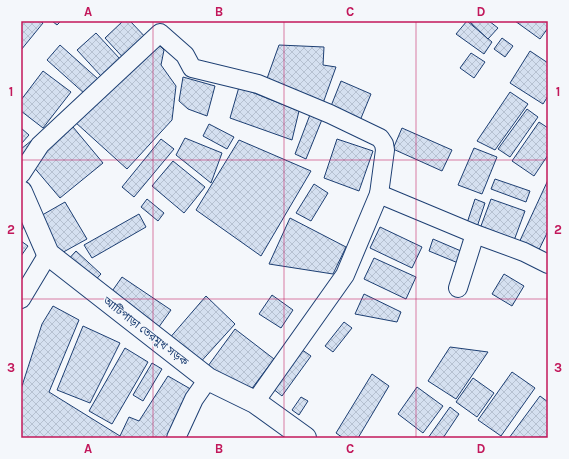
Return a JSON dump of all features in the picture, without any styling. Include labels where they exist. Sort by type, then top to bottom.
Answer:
[{"type":"main road","name":"আটিপাড়া তেরমুখ সড়ক","points":[[21,192],[48,254],[208,380],[255,402],[305,438]]},
{"type":"street","points":[[21,174],[40,145],[160,33],[185,55],[192,68],[258,84],[330,114],[380,138],[386,150],[379,194],[345,275],[255,402]]},
{"type":"street","points":[[379,194],[475,234],[524,252],[548,264]]},
{"type":"street","points":[[458,288],[475,234]]},
{"type":"street","points":[[21,299],[48,254]]},
{"type":"street","points":[[176,438],[194,399],[208,380]]},
{"type":"building","points":[[21,21],[40,21],[43,23],[21,50]]},
{"type":"building","points":[[52,21],[61,21],[57,25]]},
{"type":"building","points":[[123,21],[130,21],[150,42],[128,63],[105,38]]},
{"type":"building","points":[[467,21],[492,42],[484,54],[456,34]]},
{"type":"building","points":[[469,21],[489,21],[498,28],[488,39]]},
{"type":"building","points":[[515,21],[548,21],[548,28],[540,39]]},
{"type":"building","points":[[96,33],[120,59],[101,76],[77,50]]},
{"type":"building","points":[[502,38],[513,46],[505,57],[494,49]]},
{"type":"building","points":[[157,43],[164,50],[161,65],[176,86],[172,120],[127,169],[75,122]]},
{"type":"building","points":[[60,45],[98,79],[85,94],[47,60]]},
{"type":"building","points":[[279,45],[324,47],[323,65],[336,67],[322,106],[265,84]]},
{"type":"building","points":[[530,51],[548,63],[548,96],[543,104],[510,83]]},
{"type":"building","points":[[471,53],[485,62],[474,78],[460,68]]},
{"type":"building","points":[[43,71],[71,92],[43,128],[21,111],[21,100]]},
{"type":"building","points":[[183,77],[215,86],[207,116],[188,109],[179,101]]},
{"type":"building","points":[[341,81],[371,94],[359,123],[329,111]]},
{"type":"building","points":[[239,87],[299,111],[292,140],[230,118]]},
{"type":"building","points":[[510,92],[528,104],[495,150],[477,141]]},
{"type":"building","points":[[527,109],[538,117],[510,157],[498,149]]},
{"type":"building","points":[[311,112],[323,117],[306,159],[295,154]]},
{"type":"building","points":[[63,115],[103,163],[60,198],[21,152],[21,149]]},
{"type":"building","points":[[539,122],[548,128],[548,155],[534,176],[512,161]]},
{"type":"building","points":[[209,124],[234,137],[227,149],[203,136]]},
{"type":"building","points":[[21,128],[29,135],[21,144]]},
{"type":"building","points":[[402,128],[452,150],[442,171],[393,149]]},
{"type":"building","points":[[185,138],[222,153],[211,183],[176,155]]},
{"type":"building","points":[[161,139],[174,149],[134,197],[122,187]]},
{"type":"building","points":[[337,139],[373,151],[359,191],[324,178]]},
{"type":"building","points":[[239,140],[311,171],[261,256],[196,210]]},
{"type":"building","points":[[474,148],[497,157],[482,194],[458,185]]},
{"type":"building","points":[[173,161],[205,187],[184,213],[152,186]]},
{"type":"building","points":[[495,179],[530,191],[526,202],[491,189]]},
{"type":"building","points":[[548,180],[548,231],[536,256],[517,247]]},
{"type":"building","points":[[314,184],[328,193],[311,221],[296,213]]},
{"type":"building","points":[[147,199],[164,213],[158,221],[141,207]]},
{"type":"building","points":[[475,199],[485,203],[477,227],[467,223]]},
{"type":"building","points":[[491,199],[525,211],[512,246],[478,234]]},
{"type":"building","points":[[65,202],[87,239],[58,255],[37,218]]},
{"type":"building","points":[[139,214],[146,227],[92,258],[84,245]]},
{"type":"building","points":[[21,216],[29,220],[21,231]]},
{"type":"building","points":[[290,218],[346,247],[333,274],[269,264]]},
{"type":"building","points":[[380,227],[422,247],[412,268],[370,248]]},
{"type":"building","points":[[433,239],[468,254],[463,265],[429,251]]},
{"type":"building","points":[[21,241],[28,246],[21,256]]},
{"type":"building","points":[[76,251],[101,274],[89,287],[64,264]]},
{"type":"building","points":[[374,258],[416,277],[406,299],[364,279]]},
{"type":"building","points":[[504,274],[524,286],[512,306],[492,294]]},
{"type":"building","points":[[122,277],[171,310],[156,331],[108,297]]},
{"type":"building","points":[[364,294],[401,312],[397,322],[355,314]]},
{"type":"building","points":[[272,295],[293,310],[281,328],[259,314]]},
{"type":"building","points":[[206,296],[235,324],[197,366],[168,340]]},
{"type":"building","points":[[53,306],[79,320],[49,392],[120,436],[129,417],[139,421],[168,376],[194,391],[168,438],[21,438],[21,389],[42,324]]},
{"type":"building","points":[[344,322],[352,328],[333,352],[325,346]]},
{"type":"building","points":[[83,326],[120,343],[90,403],[57,390]]},
{"type":"building","points":[[235,329],[274,359],[247,395],[208,366]]},
{"type":"building","points":[[295,345],[311,356],[282,396],[267,384]]},
{"type":"building","points":[[450,347],[488,352],[456,399],[428,381]]},
{"type":"building","points":[[125,348],[148,362],[112,424],[89,411]]},
{"type":"building","points":[[152,363],[162,369],[143,401],[133,395]]},
{"type":"building","points":[[512,372],[535,388],[501,436],[478,420]]},
{"type":"building","points":[[372,374],[389,386],[358,438],[343,438],[336,433]]},
{"type":"building","points":[[473,378],[494,393],[477,417],[456,402]]},
{"type":"building","points":[[417,387],[443,406],[423,433],[398,414]]},
{"type":"building","points":[[540,396],[548,402],[548,437],[509,438]]},
{"type":"building","points":[[301,397],[308,401],[299,415],[292,410]]},
{"type":"building","points":[[450,407],[459,414],[443,438],[428,438]]}]
